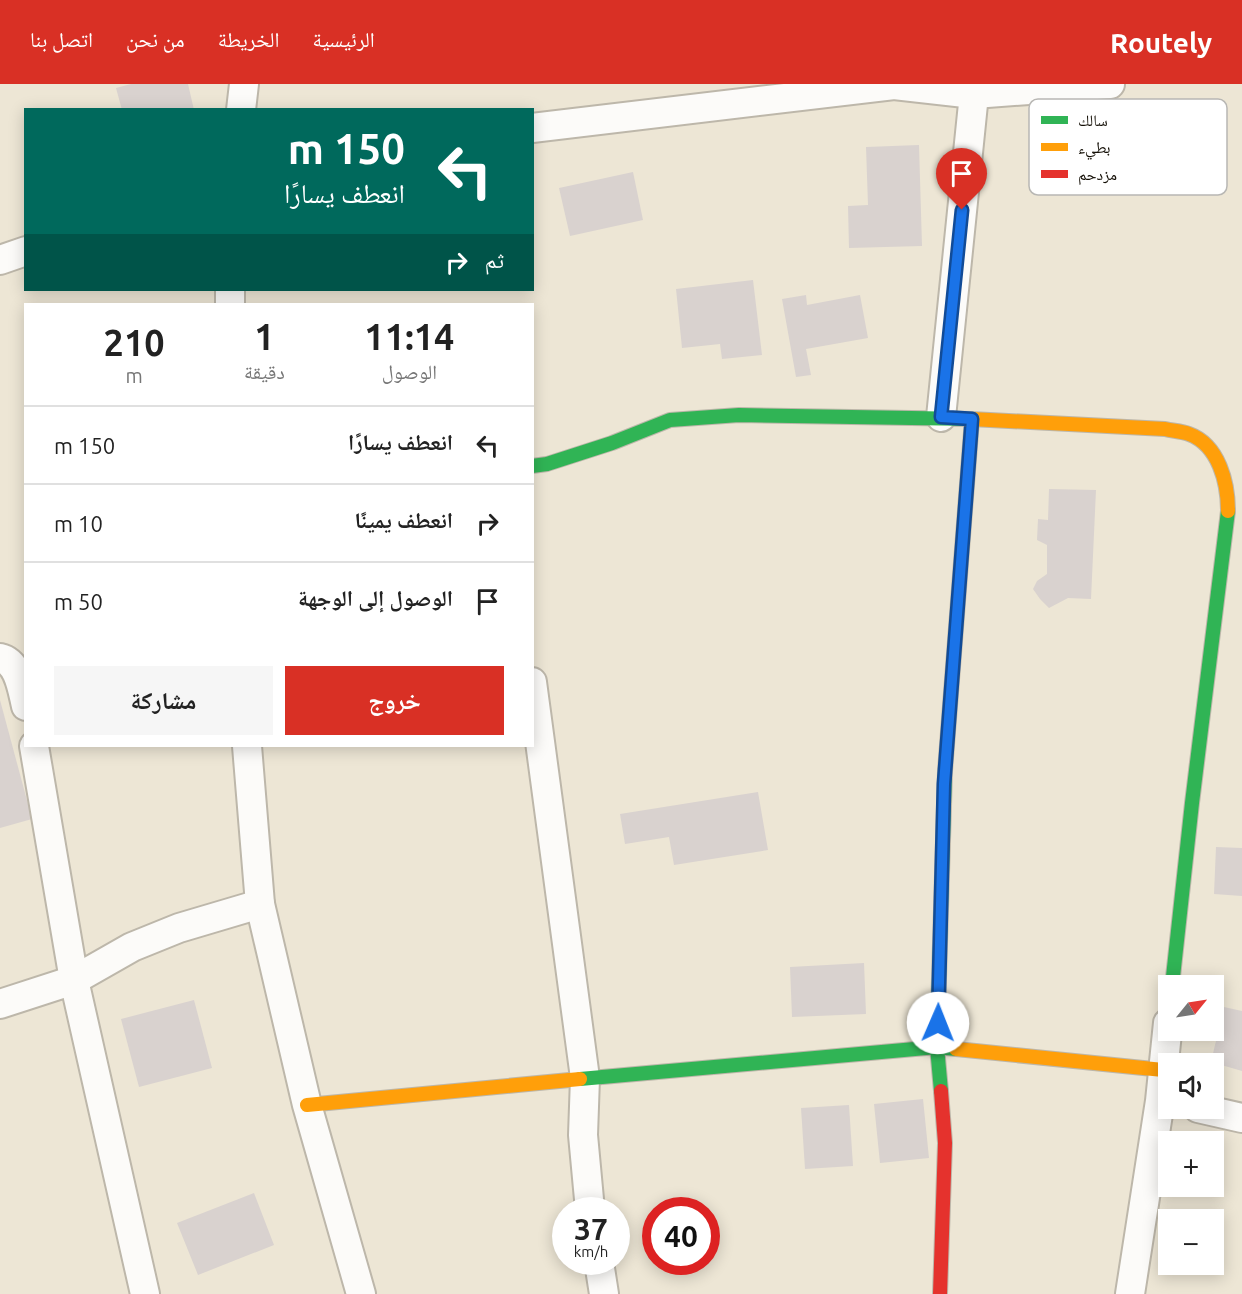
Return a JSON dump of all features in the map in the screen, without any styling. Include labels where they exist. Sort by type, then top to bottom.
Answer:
[{"type":"street","points":[[241,108],[244,84]]},
{"type":"street","points":[[534,128],[894,85],[974,94],[1110,84]]},
{"type":"street","points":[[941,417],[974,94]]},
{"type":"street","points":[[0,260],[24,253]]},
{"type":"street","points":[[534,466],[567,458],[670,420],[739,415],[941,417],[1164,429],[1190,434],[1206,446],[1220,467],[1227,486],[1228,510],[1173,975]]},
{"type":"street","points":[[940,1294],[945,1143],[937,1047],[944,784],[972,419]]},
{"type":"street","points":[[0,658],[6,659],[15,670],[24,699]]},
{"type":"street","points":[[534,697],[585,1077],[583,1135],[589,1197]]},
{"type":"street","points":[[34,747],[74,980],[145,1294]]},
{"type":"street","points":[[247,747],[260,904],[307,1105],[361,1294]]},
{"type":"street","points":[[0,1004],[74,980],[141,944],[179,928],[260,904]]},
{"type":"street","points":[[307,1105],[585,1077],[937,1047],[1158,1069]]},
{"type":"street","points":[[1224,1114],[1242,1118]]},
{"type":"street","points":[[1130,1294],[1161,1119]]},
{"type":"street","points":[[600,1275],[604,1294]]},
{"type":"building","points":[[131,84],[188,84],[194,108],[121,108],[116,88]]},
{"type":"building","points":[[919,145],[922,246],[849,248],[848,206],[868,205],[866,147]]},
{"type":"building","points":[[633,172],[643,220],[570,236],[559,188]]},
{"type":"building","points":[[753,280],[762,355],[722,359],[720,344],[682,348],[676,289]]},
{"type":"building","points":[[806,295],[807,305],[860,295],[868,338],[806,349],[811,375],[796,377],[782,299]]},
{"type":"building","points":[[1049,489],[1096,490],[1091,599],[1068,598],[1049,608],[1033,589],[1037,581],[1047,574],[1047,545],[1037,540],[1038,519],[1048,520]]},
{"type":"building","points":[[0,700],[32,819],[0,828]]},
{"type":"building","points":[[758,792],[768,850],[674,865],[669,837],[625,844],[620,814]]},
{"type":"building","points":[[1216,847],[1242,848],[1242,896],[1214,894]]},
{"type":"building","points":[[864,963],[866,1014],[792,1017],[790,967]]},
{"type":"building","points":[[194,1000],[212,1068],[139,1087],[121,1019]]},
{"type":"building","points":[[1224,1007],[1242,1011],[1242,1071],[1224,1066],[1224,1053],[1213,1053],[1216,1041],[1224,1041]]},
{"type":"building","points":[[923,1099],[929,1158],[880,1163],[874,1104]]},
{"type":"building","points":[[849,1105],[853,1166],[805,1169],[801,1108]]},
{"type":"building","points":[[254,1193],[274,1245],[198,1275],[177,1223]]},
{"type":"traffic: fast","points":[[534,466],[547,464],[612,443],[670,420],[739,415],[971,419]]},
{"type":"traffic: fast","points":[[1173,975],[1228,511]]},
{"type":"traffic: fast","points":[[941,1091],[937,1047],[945,771]]},
{"type":"traffic: fast","points":[[580,1079],[937,1047],[956,1049]]},
{"type":"traffic: slow","points":[[971,419],[1165,429],[1189,434],[1199,439],[1215,456],[1224,477],[1228,511]]},
{"type":"traffic: slow","points":[[945,771],[972,419]]},
{"type":"traffic: slow","points":[[956,1049],[1158,1069]]},
{"type":"traffic: slow","points":[[307,1105],[580,1079]]},
{"type":"traffic: jam","points":[[940,1294],[945,1143],[941,1091]]},
{"type":"route","points":[[938,1023],[944,784],[972,419],[941,417],[962,210]]}]
